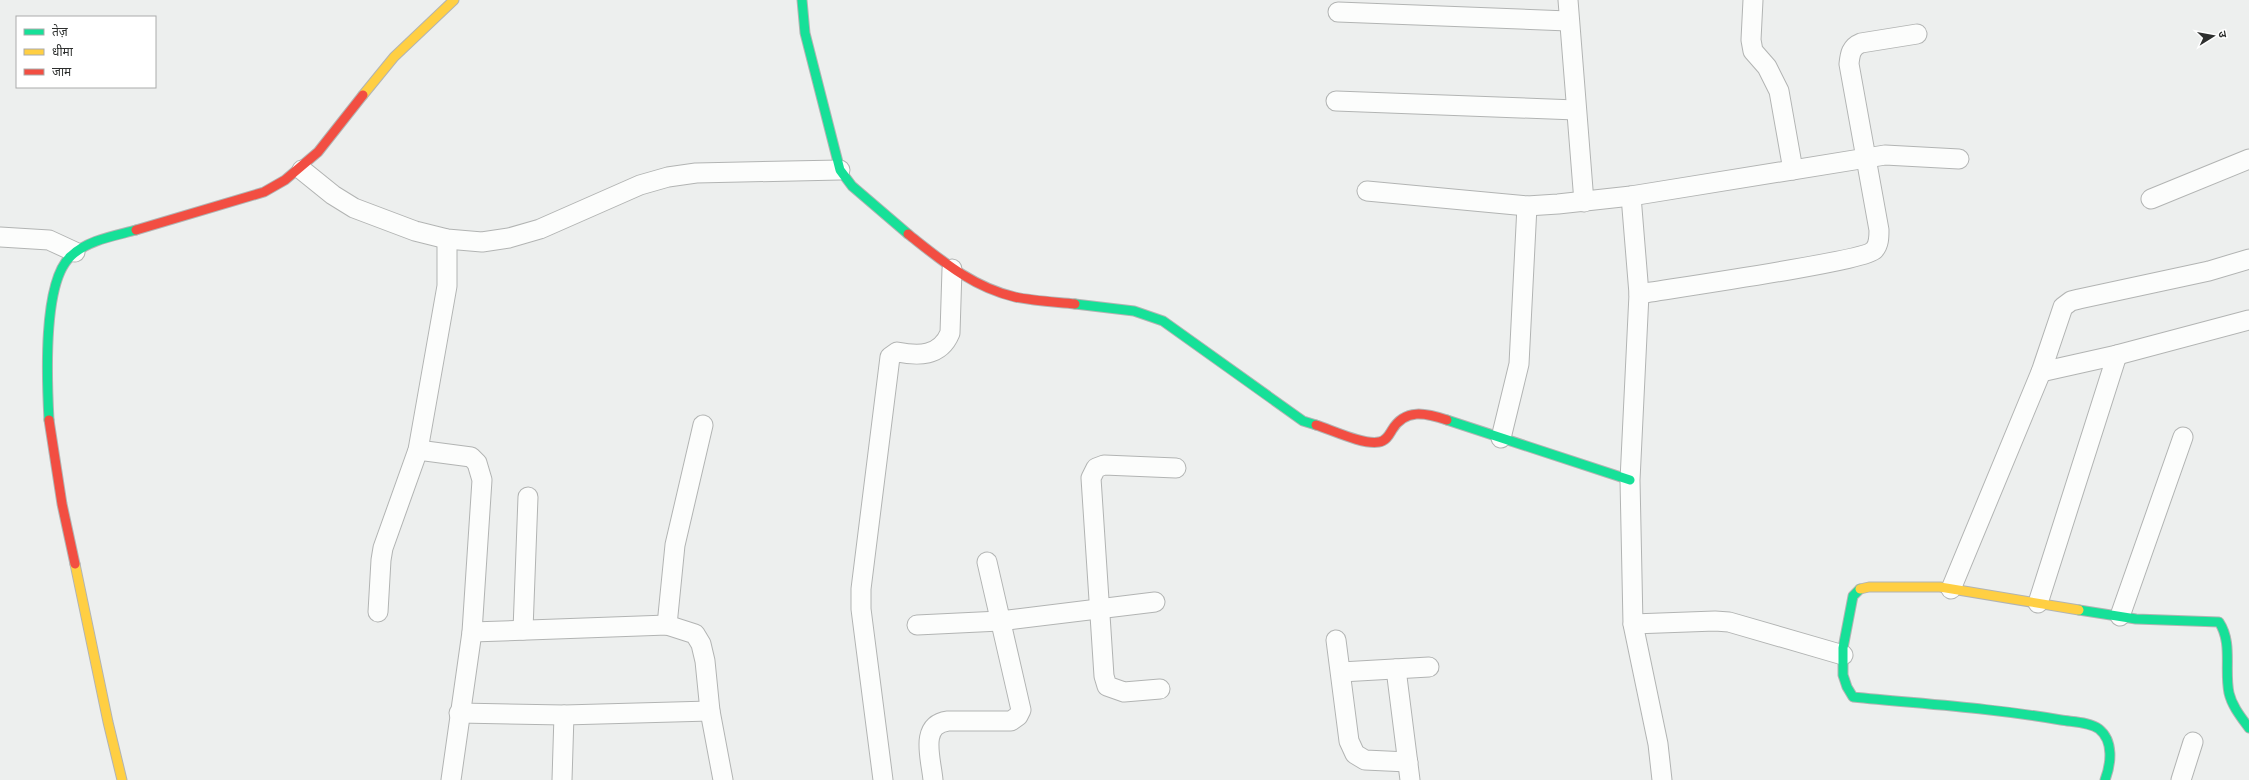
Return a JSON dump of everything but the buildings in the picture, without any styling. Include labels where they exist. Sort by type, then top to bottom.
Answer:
[{"type":"street","points":[[122,780],[72,548],[50,426],[47,342],[50,317],[59,272],[69,256],[100,240],[264,192],[282,184],[302,170],[319,153],[398,52],[454,0]]},
{"type":"street","points":[[802,0],[805,33],[840,170],[852,186],[952,269],[979,285],[1015,297],[1134,311],[1163,321],[1303,421],[1364,441],[1379,442],[1387,438],[1396,423],[1404,416],[1416,413],[1432,415],[1630,480]]},
{"type":"street","points":[[1568,0],[1568,21],[1584,202]]},
{"type":"street","points":[[1753,0],[1751,40],[1753,52],[1766,68],[1779,91],[1793,170]]},
{"type":"street","points":[[1338,12],[1568,21]]},
{"type":"street","points":[[1638,294],[1821,264],[1863,256],[1874,251],[1879,241],[1879,230],[1849,64],[1850,54],[1854,46],[1861,43],[1917,34]]},
{"type":"street","points":[[1336,101],[1576,110]]},
{"type":"street","points":[[1367,191],[1527,206],[1584,202],[1631,196],[1865,158],[1885,156],[1960,159]]},
{"type":"street","points":[[2151,199],[2249,159]]},
{"type":"street","points":[[302,170],[333,195],[354,208],[415,232],[447,239],[482,242],[509,238],[532,231],[640,185],[668,177],[696,173],[840,170]]},
{"type":"street","points":[[1631,196],[1638,294],[1630,480],[1633,624],[1658,744],[1662,780]]},
{"type":"street","points":[[1501,438],[1519,364],[1527,206]]},
{"type":"street","points":[[0,236],[49,240],[75,252]]},
{"type":"street","points":[[378,612],[383,548],[418,450],[447,286],[447,239]]},
{"type":"street","points":[[1951,589],[2041,372],[2058,318],[2063,307],[2071,301],[2208,271],[2249,260]]},
{"type":"street","points":[[882,780],[861,609],[861,589],[890,357],[897,352],[923,355],[940,348],[947,341],[950,333],[952,269]]},
{"type":"street","points":[[2041,372],[2117,355],[2249,320]]},
{"type":"street","points":[[2038,603],[2117,355]]},
{"type":"street","points":[[668,625],[675,545],[704,425]]},
{"type":"street","points":[[2120,616],[2182,437]]},
{"type":"street","points":[[418,450],[471,457],[481,471],[482,480],[472,632],[459,713],[451,780]]},
{"type":"street","points":[[1160,689],[1124,692],[1107,686],[1104,676],[1098,608],[1090,489],[1091,478],[1096,468],[1104,465],[1176,468]]},
{"type":"street","points":[[524,630],[528,497]]},
{"type":"street","points":[[933,780],[929,737],[932,728],[938,722],[1011,721],[1018,716],[1020,710],[1019,700],[987,562]]},
{"type":"street","points":[[2105,780],[2111,758],[2104,734],[2100,727],[2032,715],[1854,697],[1847,690],[1844,682],[1843,655],[1853,596],[1860,589],[1869,587],[1951,589],[2120,616],[2171,622],[2219,622],[2224,627],[2226,637],[2229,692],[2232,705],[2249,728]]},
{"type":"street","points":[[917,625],[1000,621],[1155,602]]},
{"type":"street","points":[[1633,624],[1729,622],[1843,655]]},
{"type":"street","points":[[472,632],[668,625],[695,634],[701,644],[705,661],[710,711],[723,780]]},
{"type":"street","points":[[1336,640],[1349,741],[1355,754],[1365,760],[1409,771],[1396,669]]},
{"type":"street","points":[[1341,672],[1428,667]]},
{"type":"street","points":[[459,713],[564,715],[710,711]]},
{"type":"street","points":[[562,780],[564,715]]},
{"type":"street","points":[[2181,780],[2193,742]]},
{"type":"traffic: fast","points":[[802,0],[805,33],[840,170],[852,186],[908,234]]},
{"type":"traffic: fast","points":[[49,420],[47,358],[48,334],[55,287],[62,269],[71,256],[85,246],[102,239],[136,230]]},
{"type":"traffic: fast","points":[[1075,304],[1134,311],[1163,321],[1303,421],[1316,425]]},
{"type":"traffic: fast","points":[[1447,420],[1630,480]]},
{"type":"traffic: fast","points":[[1860,589],[1853,596],[1843,648],[1843,675],[1847,687],[1853,697],[2009,712],[2091,725],[2099,729],[2104,734],[2109,746],[2110,760],[2105,780]]},
{"type":"traffic: fast","points":[[2079,610],[2136,619],[2219,622],[2226,639],[2230,698],[2249,728]]},
{"type":"traffic: slow","points":[[363,95],[394,57],[454,0]]},
{"type":"traffic: slow","points":[[75,564],[108,722],[122,780]]},
{"type":"traffic: slow","points":[[1860,589],[1869,587],[1940,587],[2079,610]]},
{"type":"traffic: jam","points":[[136,230],[264,192],[285,180],[318,152],[363,95]]},
{"type":"traffic: jam","points":[[908,234],[958,272],[985,287],[1015,297],[1075,304]]},
{"type":"traffic: jam","points":[[1316,425],[1356,439],[1379,442],[1388,436],[1397,423],[1410,415],[1424,414],[1447,420]]},
{"type":"traffic: jam","points":[[49,420],[62,504],[75,564]]}]
